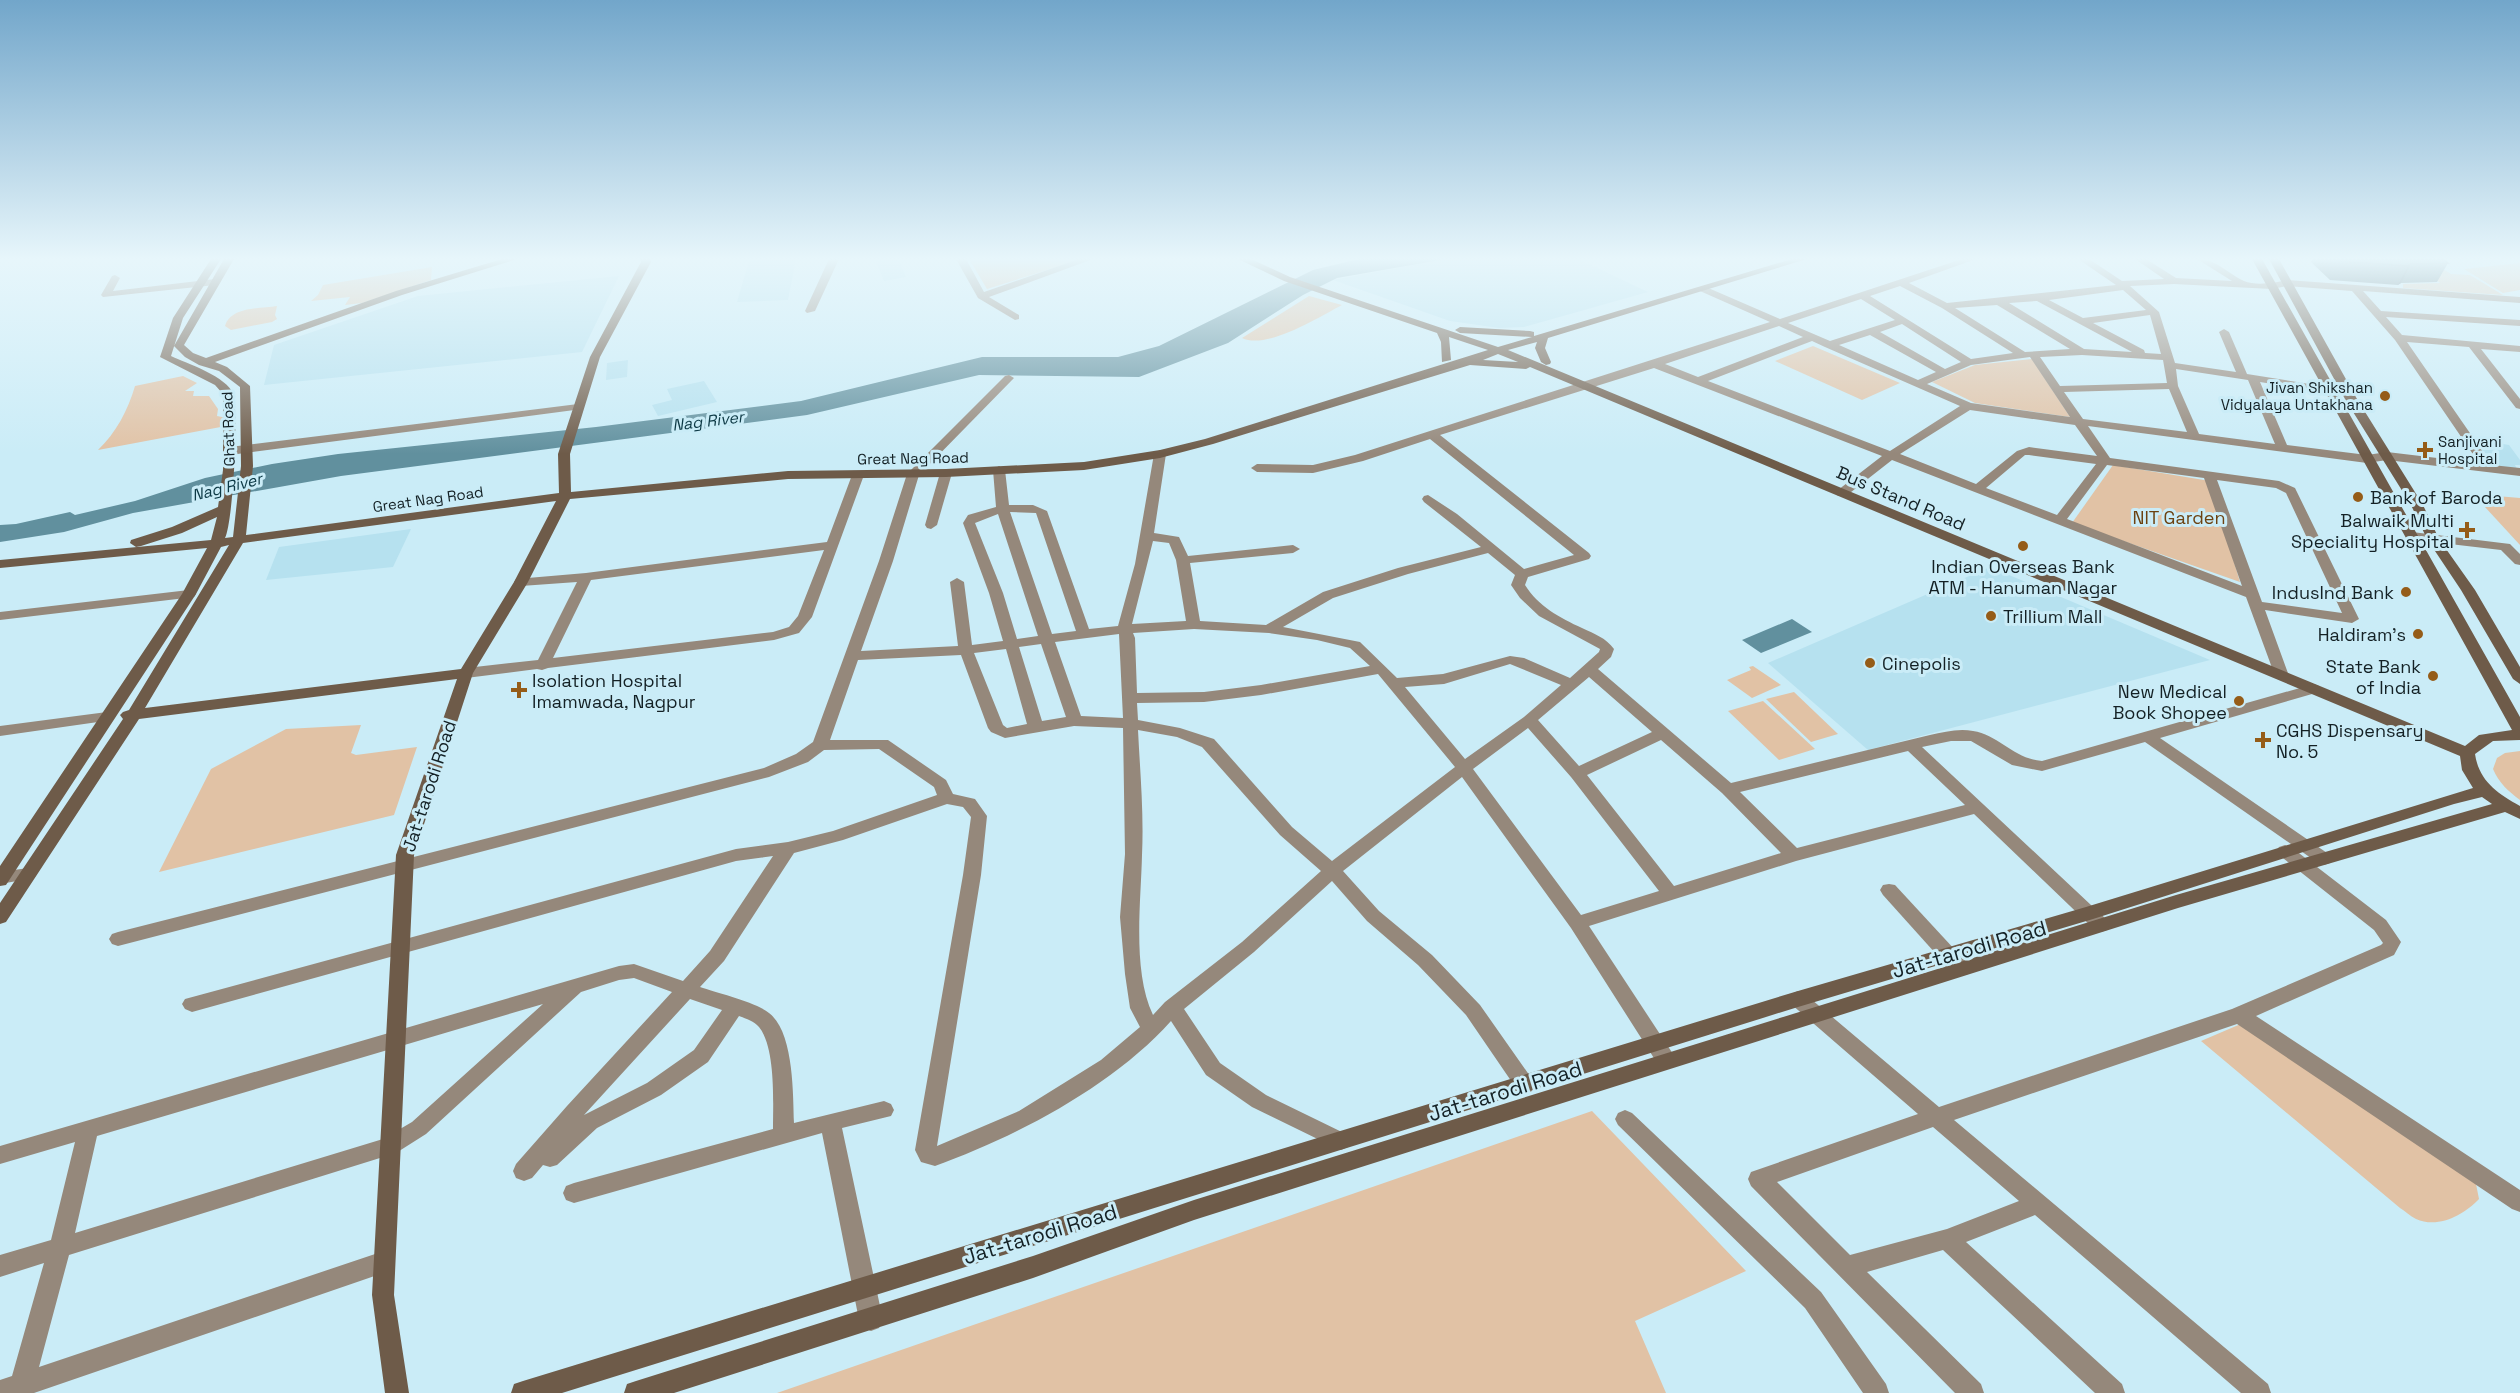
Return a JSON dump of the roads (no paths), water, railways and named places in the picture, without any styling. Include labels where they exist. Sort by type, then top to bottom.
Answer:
[{"type":"main road","name":"Ghat Road","points":[[175,324],[167,341],[165,357],[219,383],[228,394],[229,470],[220,538]]},
{"type":"main road","name":"Ghat Road","points":[[191,324],[179,346],[189,355],[223,369],[245,386],[248,449],[245,500],[239,536]]},
{"type":"main road","points":[[189,367],[312,324]]},
{"type":"main road","points":[[566,492],[564,454],[595,357],[613,324]]},
{"type":"main road","points":[[1424,324],[1498,346]]},
{"type":"main road","points":[[1441,324],[1589,383],[2470,749]]},
{"type":"main road","name":"Great Nag Road","points":[[0,564],[239,536],[566,492],[777,469],[917,469],[946,473],[1083,466],[1160,454],[1209,442],[1467,362],[1498,346],[1563,324]]},
{"type":"main road","name":"Great Nag Road","points":[[566,492],[788,475],[858,475],[1120,454],[1176,442],[1446,360],[1585,324]]},
{"type":"main road","points":[[2293,324],[2520,733],[2498,735],[2477,741],[2470,749],[2471,772],[2487,790],[2513,809]]},
{"type":"main road","points":[[2309,324],[2417,505],[2433,539],[2468,590],[2520,679]]},
{"type":"main road","points":[[1441,330],[1446,342],[1446,360]]},
{"type":"main road","points":[[1460,330],[1530,334]]},
{"type":"main road","points":[[1542,365],[1540,348],[1544,336]]},
{"type":"main road","points":[[1467,362],[1542,365]]},
{"type":"main road","name":"Jat-tarodi Road","points":[[397,1393],[383,1295],[405,855],[466,673],[520,582],[566,492]]},
{"type":"main road","points":[[136,543],[177,530],[225,507]]},
{"type":"main road","points":[[0,917],[134,714],[239,536]]},
{"type":"main road","points":[[1,878],[189,594],[220,538]]},
{"type":"main road","name":"Great Nag Road","points":[[0,556],[136,543],[220,538]]},
{"type":"main road","points":[[2281,672],[2314,689],[2470,749]]},
{"type":"main road","points":[[107,717],[466,673]]},
{"type":"main road","points":[[636,1393],[870,1320],[1079,1251],[1194,1210],[1380,1154],[1660,1053],[1817,1015],[1955,962],[2305,855],[2451,799],[2487,790]]},
{"type":"main road","points":[[2094,920],[2285,851],[2324,859],[2513,809]]},
{"type":"main road","name":"Jat-tarodi Road","points":[[523,1393],[1525,1085],[1660,1053],[1798,999],[1955,962]]},
{"type":"street","points":[[1257,468],[1313,469],[1359,458],[1774,324]]},
{"type":"street","points":[[1784,324],[1968,405],[2080,422],[2367,459],[2387,456],[2520,472]]},
{"type":"street","points":[[1829,345],[1893,324]]},
{"type":"street","points":[[1907,324],[1969,362]]},
{"type":"street","points":[[1976,324],[2029,355],[2080,422],[2105,460]]},
{"type":"street","points":[[2035,324],[2082,352]]},
{"type":"street","points":[[2087,324],[2145,355]]},
{"type":"street","points":[[2157,324],[2173,386],[2194,436]]},
{"type":"street","points":[[2387,324],[2487,467]]},
{"type":"street","points":[[1871,331],[1943,372]]},
{"type":"street","points":[[2224,332],[2282,447]]},
{"type":"street","points":[[1698,381],[1813,338]]},
{"type":"street","points":[[2399,338],[2520,349]]},
{"type":"street","points":[[2472,344],[2520,406]]},
{"type":"street","points":[[1918,384],[1969,362],[2082,352],[2145,355],[2330,390]]},
{"type":"street","points":[[1655,364],[1977,489],[2059,520],[2254,600],[2352,619],[2291,491],[2279,485],[2041,451],[2021,453],[1977,489]]},
{"type":"street","points":[[118,939],[404,868],[769,772],[802,758],[820,745],[917,469],[1009,378]]},
{"type":"street","points":[[2056,390],[2173,386]]},
{"type":"street","points":[[1847,490],[1891,455],[1968,405]]},
{"type":"street","points":[[230,451],[579,407]]},
{"type":"street","points":[[1432,435],[1584,556],[1522,574]]},
{"type":"street","points":[[1154,1028],[1146,1021],[1140,1008],[1134,974],[1129,917],[1134,854],[1132,724],[1128,638],[1124,629],[1135,596],[1148,536],[1160,454]]},
{"type":"street","points":[[2059,520],[2105,460]]},
{"type":"street","points":[[999,470],[1003,510],[1075,721]]},
{"type":"street","points":[[931,525],[946,473]]},
{"type":"street","points":[[466,673],[542,666],[774,636],[794,630],[806,617],[858,475]]},
{"type":"street","points":[[2209,475],[2281,672]]},
{"type":"street","points":[[1428,499],[1460,520],[1489,549],[1522,574]]},
{"type":"street","points":[[1036,727],[996,592],[969,523],[972,518],[1003,510],[1035,509],[1041,511],[1084,634]]},
{"type":"street","points":[[1148,536],[1174,540],[1183,560],[1194,625]]},
{"type":"street","points":[[2412,536],[2505,547],[2520,561]]},
{"type":"street","points":[[520,582],[586,577],[831,545]]},
{"type":"street","points":[[1183,560],[1293,549]]},
{"type":"street","points":[[1269,629],[1328,594],[1403,571],[1489,549]]},
{"type":"street","points":[[192,1004],[736,855],[788,848],[837,836],[947,798],[969,803],[979,816],[972,875],[926,1150],[928,1155],[935,1156],[1026,1117],[1108,1066],[1154,1028],[1172,1007],[1248,947],[1333,871],[1529,720],[1606,654],[1607,649],[1602,643],[1546,614],[1523,595],[1518,585],[1522,574]]},
{"type":"street","points":[[542,666],[586,577]]},
{"type":"street","points":[[957,582],[966,650],[996,728],[1005,733],[1075,721],[1132,724],[1197,737],[1208,743],[1286,831],[1333,871],[1373,916],[1425,960],[1473,1010],[1525,1085]]},
{"type":"street","points":[[0,616],[189,594]]},
{"type":"street","points":[[852,656],[966,650],[1124,629],[1194,625],[1269,629],[1355,645],[1382,669],[1464,768],[1577,923],[1660,1053]]},
{"type":"street","points":[[1393,683],[1444,679],[1510,660],[1519,661],[1572,684]]},
{"type":"street","points":[[1129,698],[1203,697],[1262,690],[1382,669]]},
{"type":"street","points":[[1589,669],[1728,789],[1794,855]]},
{"type":"street","points":[[1728,789],[1911,745],[1963,735],[1983,740],[2018,763],[2042,766],[2314,689]]},
{"type":"street","points":[[0,731],[107,717]]},
{"type":"street","points":[[1529,720],[1577,772],[1670,892]]},
{"type":"street","points":[[1577,772],[1663,734]]},
{"type":"street","points":[[1972,1393],[1759,1179],[2239,1015],[2388,950],[2392,942],[2380,925],[2305,855],[2147,736]]},
{"type":"street","points":[[820,745],[882,744],[940,784],[947,798]]},
{"type":"street","points":[[1911,745],[2094,920]]},
{"type":"street","points":[[1577,923],[1794,855],[1976,808]]},
{"type":"street","points":[[524,1171],[574,1112],[717,956],[788,848]]},
{"type":"street","points":[[1,878],[28,874]]},
{"type":"street","points":[[1889,890],[1955,962]]},
{"type":"street","points":[[0,1155],[619,973],[634,971],[764,1018],[772,1029],[781,1069],[784,1135]]},
{"type":"street","points":[[0,1266],[389,1146],[419,1128],[574,987]]},
{"type":"street","points":[[1798,999],[2259,1393]]},
{"type":"street","points":[[550,1158],[590,1122],[654,1089],[700,1056],[735,1007]]},
{"type":"street","points":[[1172,1007],[1213,1069],[1259,1101],[1341,1141]]},
{"type":"street","points":[[2239,1015],[2520,1202]]},
{"type":"street","points":[[574,1193],[830,1122],[884,1110]]},
{"type":"street","points":[[1625,1119],[1813,1300],[1877,1393]]},
{"type":"street","points":[[830,1122],[870,1320]]},
{"type":"street","points":[[22,1389],[60,1247],[87,1130]]},
{"type":"street","points":[[1845,1267],[1947,1239],[2038,1204]]},
{"type":"street","points":[[1947,1239],[2113,1393]]},
{"type":"street","points":[[0,1392],[22,1389],[384,1262]]},
{"type":"water","name":"Nag River","points":[[1204,324],[1258,324],[1228,343],[1139,377],[979,375],[807,415],[341,476],[133,513],[64,532],[0,542],[0,525],[16,524],[70,512],[75,515],[135,501],[205,478],[272,464],[338,454],[596,427],[801,401],[982,357],[1118,357],[1159,346]]},
{"type":"water","points":[[1792,619],[1812,632],[1761,653],[1742,640]]},
{"type":"place","name":"Jivan Shikshan Vidyalaya Untakhana","points":[[2385,396]]},
{"type":"place","name":"Sanjivani Hospital","points":[[2425,450]]},
{"type":"place","name":"Bank of Baroda","points":[[2358,497]]},
{"type":"place","name":"Balwaik Multi Speciality Hospital","points":[[2467,530]]},
{"type":"place","name":"Indian Overseas Bank ATM - Hanuman Nagar","points":[[2023,546]]},
{"type":"place","name":"IndusInd Bank","points":[[2406,592]]},
{"type":"place","name":"Trillium Mall","points":[[1991,616]]},
{"type":"place","name":"Haldiram's","points":[[2418,634]]},
{"type":"place","name":"Cinepolis","points":[[1870,663]]},
{"type":"place","name":"State Bank of India","points":[[2433,676]]},
{"type":"place","name":"Isolation Hospital Imamwada, Nagpur","points":[[519,690]]},
{"type":"place","name":"New Medical Book Shopee","points":[[2239,701]]},
{"type":"place","name":"CGHS Dispensary No. 5","points":[[2263,740]]},
{"type":"park label","name":"NIT Garden","points":[[2179,517]]}]
